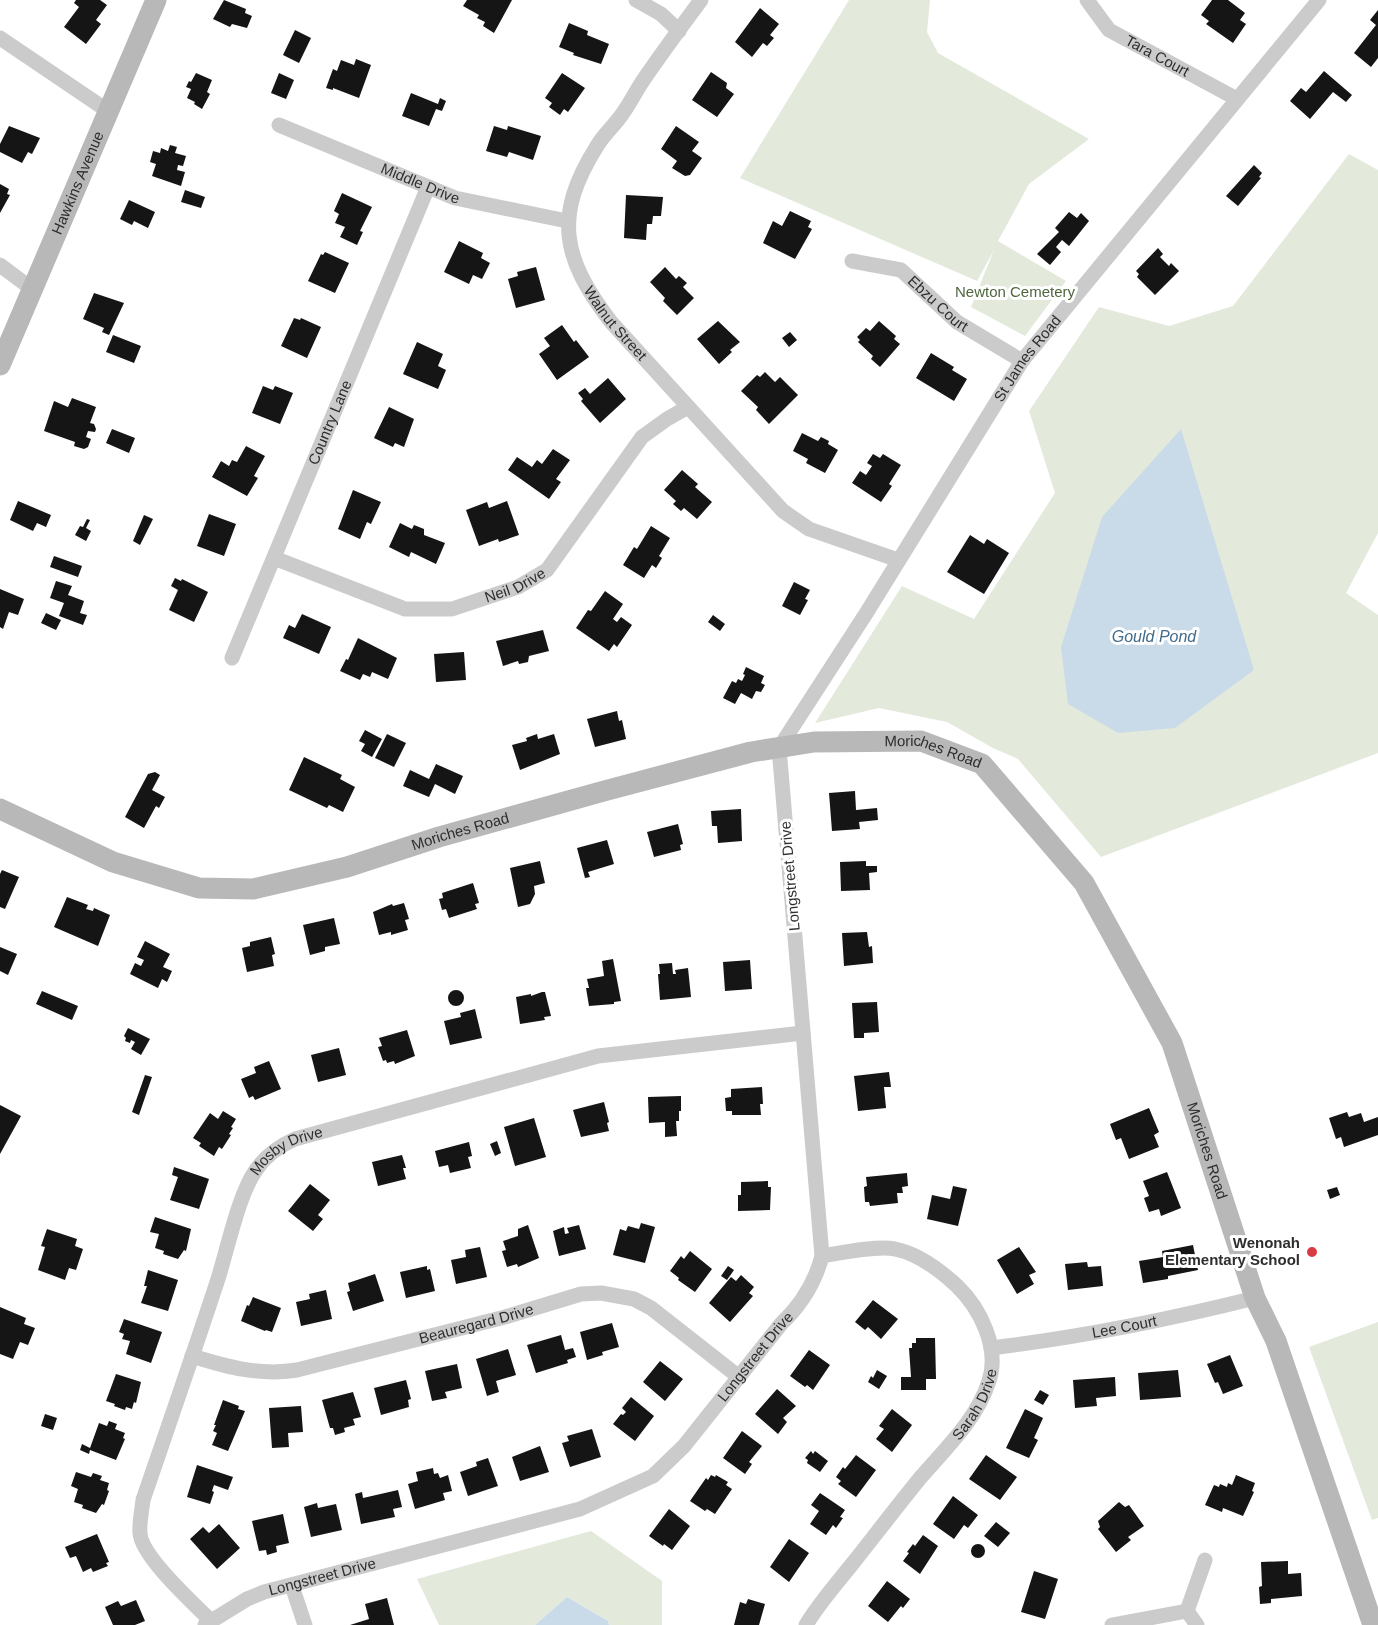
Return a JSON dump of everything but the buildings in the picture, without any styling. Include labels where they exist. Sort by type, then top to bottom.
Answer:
[{"type":"street","name":"Hawkins Avenue","points":[[0,365],[156,0]]},
{"type":"street","points":[[636,0],[660,14],[679,31]]},
{"type":"street","name":"Walnut Street","points":[[701,0],[622,114],[597,145],[579,180],[567,221],[569,242],[578,271],[592,297],[611,322],[783,511],[809,529],[898,560]]},
{"type":"street","name":"Tara Court","points":[[1086,0],[1109,30],[1237,99]]},
{"type":"street","name":"St James Road","points":[[779,748],[1022,361],[1319,0]]},
{"type":"street","points":[[0,38],[108,111]]},
{"type":"street","name":"Middle Drive","points":[[279,125],[454,198],[567,221]]},
{"type":"street","name":"Country Lane","points":[[232,658],[428,187]]},
{"type":"street","name":"Ebzu Court","points":[[852,261],[901,270],[957,322],[1022,361]]},
{"type":"street","points":[[0,266],[32,290]]},
{"type":"street","name":"Neil Drive","points":[[274,558],[405,609],[452,609],[518,587],[547,570],[642,437],[688,407]]},
{"type":"street","name":"Moriches Road","points":[[0,809],[113,862],[199,888],[253,889],[347,867],[440,837],[604,791],[751,753],[779,748],[814,742],[921,741],[982,764],[1084,883],[1172,1043],[1256,1298],[1276,1341],[1373,1625]]},
{"type":"street","name":"Longstreet Drive","points":[[208,1623],[247,1599],[264,1592],[580,1509],[652,1476],[669,1461],[781,1324],[794,1312],[817,1276],[822,1256],[779,748]]},
{"type":"street","name":"Mosby Drive","points":[[208,1623],[150,1556],[140,1535],[143,1500],[248,1183],[255,1170],[278,1147],[294,1139],[598,1056],[803,1033]]},
{"type":"street","name":"Sarah Drive","points":[[806,1625],[915,1485],[973,1417],[990,1380],[991,1348],[977,1309],[965,1293],[946,1275],[927,1262],[894,1249],[859,1250],[822,1256]]},
{"type":"street","name":"Beauregard Drive","points":[[192,1356],[244,1370],[288,1372],[495,1320],[581,1294],[601,1293],[634,1299],[651,1308],[739,1377]]},
{"type":"street","name":"Lee Court","points":[[991,1348],[1083,1336],[1175,1318],[1256,1298]]},
{"type":"street","points":[[1187,1611],[1205,1560]]},
{"type":"street","points":[[292,1586],[305,1625]]},
{"type":"street","points":[[1112,1625],[1187,1611]]},
{"type":"street","points":[[1187,1611],[1197,1625]]},
{"type":"green space","name":"Newton Cemetery","points":[[849,0],[930,0],[927,32],[938,53],[1089,139],[1029,184],[998,241],[1066,281],[1025,336],[971,307],[994,250],[977,281],[740,178]]},
{"type":"green space","points":[[1349,154],[1378,170],[1378,533],[1346,593],[1378,615],[1378,753],[1101,857],[1018,759],[947,722],[879,708],[815,723],[902,586],[974,619],[1055,493],[1029,411],[1099,307],[1169,326],[1233,306]]},
{"type":"green space","points":[[1378,1322],[1378,1518],[1372,1520],[1309,1347]]},
{"type":"green space","points":[[591,1531],[662,1581],[662,1625],[609,1625],[608,1621],[567,1597],[535,1625],[439,1625],[417,1579]]},
{"type":"water","name":"Gould Pond","points":[[1181,429],[1254,670],[1175,728],[1118,733],[1068,704],[1061,647],[1102,517]]},
{"type":"water","points":[[567,1597],[608,1621],[609,1625],[535,1625]]},
{"type":"place","name":"Wenonah Elementary School","points":[[1312,1252]]}]
